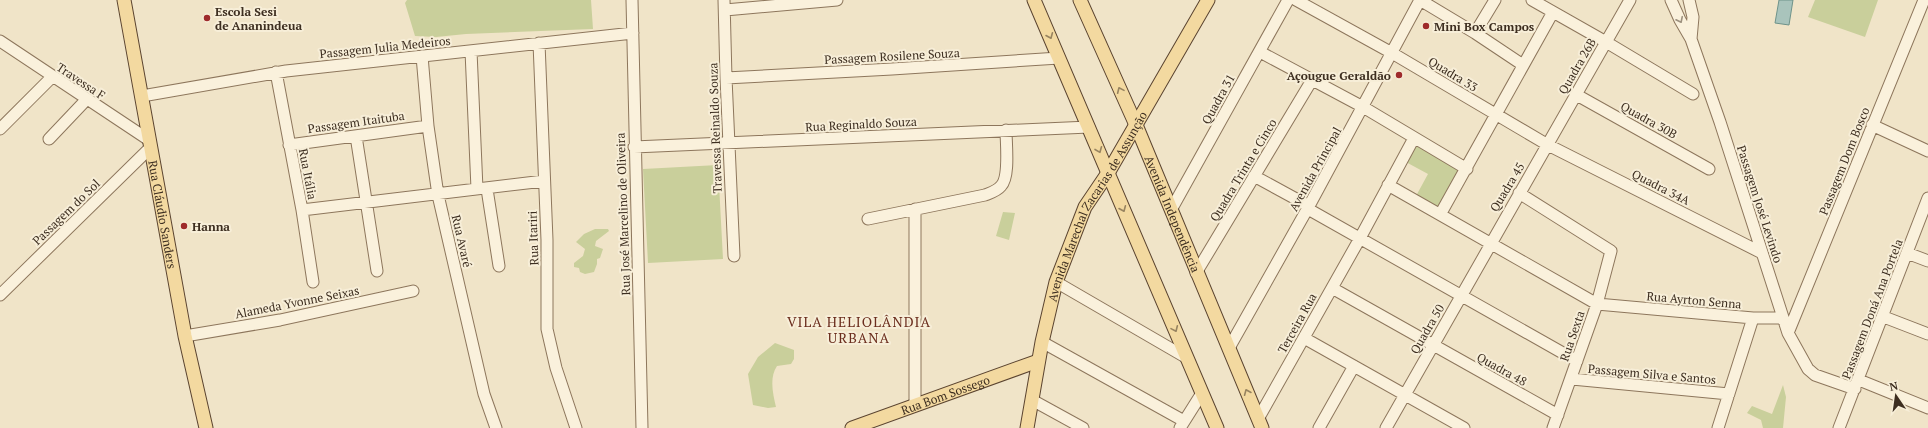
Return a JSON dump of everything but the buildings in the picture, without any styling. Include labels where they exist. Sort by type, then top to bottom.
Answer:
[{"type":"main road","name":"Rua Cláudio Sanders","points":[[124,0],[185,336],[206,428]]},
{"type":"main road","points":[[1034,0],[1216,428]]},
{"type":"main road","name":"Avenida Independência","points":[[1080,0],[1136,126],[1196,273],[1260,423]]},
{"type":"main road","name":"Avenida Marechal Zacarias de Assunção","points":[[1027,428],[1038,362],[1056,282],[1085,207],[1108,173],[1136,126],[1208,0]]},
{"type":"main road","name":"Rua Bom Sossego","points":[[852,428],[915,404],[1038,362]]},
{"type":"street","name":"Rua José Marcelino de Oliveira","points":[[632,0],[634,147],[642,428]]},
{"type":"street","points":[[725,5],[836,0]]},
{"type":"street","name":"Quadra 31","points":[[1171,210],[1288,0]]},
{"type":"street","name":"Quadra 33","points":[[1296,0],[1392,53],[1548,145]]},
{"type":"street","points":[[1420,0],[1475,33],[1523,65]]},
{"type":"street","name":"Avenida Principal","points":[[1229,348],[1363,107],[1420,0]]},
{"type":"street","points":[[1475,33],[1496,0]]},
{"type":"street","points":[[1532,0],[1693,94]]},
{"type":"street","name":"Quadra 26B","points":[[1548,145],[1575,94],[1630,0]]},
{"type":"street","name":"Passagem José Levindo","points":[[1670,0],[1691,39],[1720,122],[1787,328],[1808,369],[1815,374],[1857,384],[1928,408]]},
{"type":"street","points":[[1690,0],[1693,17],[1691,39]]},
{"type":"street","name":"Passagem Dom Bosco","points":[[1787,328],[1924,0]]},
{"type":"street","name":"Travessa Reinaldo Souza","points":[[725,5],[728,143],[734,256]]},
{"type":"street","points":[[1440,213],[1467,169],[1553,12]]},
{"type":"street","name":"Passagem Julia Medeiros","points":[[142,96],[276,72],[633,33]]},
{"type":"street","name":"Travessa F","points":[[0,41],[150,144]]},
{"type":"street","name":"Rua Itariri","points":[[539,43],[548,329],[556,368],[576,428]]},
{"type":"street","points":[[471,51],[482,189],[499,266]]},
{"type":"street","points":[[1260,52],[1363,107],[1467,169]]},
{"type":"street","name":"Rua Avaré","points":[[422,56],[428,126],[438,195],[484,394],[496,428]]},
{"type":"street","name":"Passagem Rosilene Souza","points":[[726,78],[1059,58]]},
{"type":"street","name":"Rua Itália","points":[[276,72],[302,210],[313,282]]},
{"type":"street","points":[[0,129],[52,77]]},
{"type":"street","name":"Quadra Trinta e Cinco","points":[[1196,273],[1312,80]]},
{"type":"street","name":"Quadra 30B","points":[[1575,94],[1709,169]]},
{"type":"street","points":[[50,139],[86,100]]},
{"type":"street","points":[[1872,125],[1928,151]]},
{"type":"street","name":"Passagem Itaituba","points":[[289,145],[428,126]]},
{"type":"street","name":"Rua Reginaldo Souza","points":[[634,147],[1089,127]]},
{"type":"street","points":[[868,219],[985,195],[1001,187],[1006,176],[1006,130]]},
{"type":"street","points":[[356,136],[377,271]]},
{"type":"street","name":"Terceira Rua","points":[[1260,423],[1304,338],[1414,138]]},
{"type":"street","name":"Passagem do Sol","points":[[0,295],[150,144]]},
{"type":"street","name":"Quadra 34A","points":[[1548,145],[1762,253]]},
{"type":"street","name":"Quadra 45","points":[[1490,243],[1518,193],[1548,145]]},
{"type":"street","points":[[1254,176],[1308,207],[1359,240],[1462,295],[1577,361]]},
{"type":"street","points":[[302,210],[438,195],[544,181]]},
{"type":"street","points":[[1388,185],[1440,213],[1597,304]]},
{"type":"street","name":"Rua Sexta","points":[[1518,193],[1611,251],[1597,304],[1572,379],[1553,428]]},
{"type":"street","name":"Passagem Doná Ana Portela","points":[[1839,428],[1884,316],[1928,198]]},
{"type":"street","points":[[915,209],[915,404]]},
{"type":"street","name":"Quadra 50","points":[[1386,428],[1490,243]]},
{"type":"street","points":[[1908,253],[1928,261]]},
{"type":"street","points":[[1056,282],[1187,358]]},
{"type":"street","name":"Quadra 48","points":[[1332,288],[1558,416]]},
{"type":"street","name":"Alameda Yvonne Seixas","points":[[185,336],[280,320],[413,291]]},
{"type":"street","name":"Rua Ayrton Senna","points":[[1597,304],[1753,318],[1782,318],[1787,328]]},
{"type":"street","points":[[1884,316],[1928,334]]},
{"type":"street","points":[[1718,428],[1753,318]]},
{"type":"street","points":[[1304,338],[1464,428]]},
{"type":"street","points":[[1042,342],[1182,425],[1202,393]]},
{"type":"street","points":[[1319,428],[1354,366]]},
{"type":"street","name":"Passagem Silva e Santos","points":[[1572,379],[1729,394]]},
{"type":"street","points":[[1032,400],[1083,428]]},
{"type":"green space","points":[[407,0],[591,0],[593,29],[466,34],[436,37],[415,36],[405,3]]},
{"type":"green space","points":[[1815,0],[1878,0],[1865,37],[1808,17]]},
{"type":"green space","points":[[1414,142],[1463,168],[1439,208],[1416,196],[1428,174],[1404,161]]},
{"type":"green space","points":[[718,165],[723,259],[648,263],[643,169]]},
{"type":"green space","points":[[1003,212],[1015,213],[1009,240],[996,236]]},
{"type":"green space","points":[[595,229],[608,229],[609,231],[596,241],[595,246],[603,249],[600,258],[597,259],[594,272],[585,274],[580,272],[579,268],[574,267],[574,263],[583,256],[585,249],[576,242],[584,234]]},
{"type":"green space","points":[[775,343],[794,350],[794,359],[791,364],[777,366],[773,376],[772,386],[776,407],[768,408],[753,405],[748,374],[758,357]]},
{"type":"green space","points":[[1783,385],[1786,397],[1783,428],[1763,428],[1761,420],[1747,413],[1752,406],[1772,414]]},
{"type":"water","points":[[1779,0],[1793,0],[1789,25],[1775,23]]},
{"type":"place","name":"Escola Sesi de Ananindeua","points":[[207,18]]},
{"type":"place","name":"Mini Box Campos","points":[[1426,26]]},
{"type":"place","name":"Açougue Geraldão","points":[[1399,75]]},
{"type":"place","name":"Hanna","points":[[184,226]]},
{"type":"district","name":"VILA HELIOLÂNDIA URBANA","points":[[859,330]]}]
